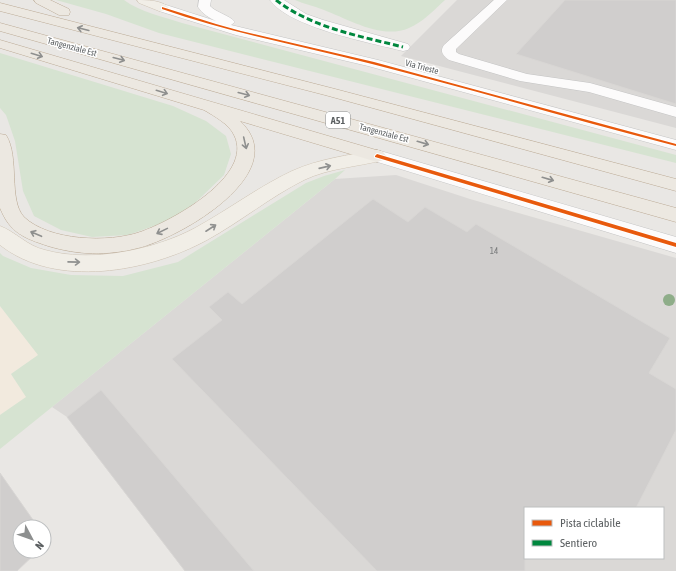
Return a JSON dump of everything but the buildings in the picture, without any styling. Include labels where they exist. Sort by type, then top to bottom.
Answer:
[{"type":"highway","points":[[18,0],[64,12],[330,92],[472,124],[676,173]]},
{"type":"highway","points":[[40,0],[64,12]]},
{"type":"highway","name":"Tangenziale Est","points":[[0,7],[330,92],[676,185]]},
{"type":"highway","name":"Tangenziale Est","points":[[0,27],[676,215]]},
{"type":"highway","points":[[0,44],[377,156]]},
{"type":"highway","points":[[0,139],[3,157],[4,194],[15,219],[26,229],[37,235],[65,244],[85,246],[123,244],[147,238],[161,232],[201,209],[228,187],[244,164],[246,148],[243,136],[226,117],[209,106]]},
{"type":"main road","points":[[143,0],[163,8]]},
{"type":"main road","points":[[0,234],[22,250],[46,259],[67,262],[102,262],[119,260],[166,250],[194,238],[268,192],[309,171],[377,156]]},
{"type":"street","points":[[163,8],[184,0]]},
{"type":"street","points":[[205,0],[204,7],[211,14],[251,33]]},
{"type":"street","points":[[276,0],[284,8],[312,21],[403,47]]},
{"type":"street","points":[[501,0],[449,48],[449,52],[454,57],[525,78],[590,88],[636,118],[676,112]]},
{"type":"street","name":"Via Trieste","points":[[163,8],[203,22],[373,63],[585,110],[636,118],[676,145]]},
{"type":"street","points":[[577,86],[585,110]]},
{"type":"street","points":[[377,156],[676,246]]},
{"type":"shaded area","points":[[457,0],[676,0],[676,128],[401,56]]},
{"type":"shaded area","points":[[396,175],[470,199],[676,258],[676,571],[185,571],[67,417],[52,407],[335,179]]},
{"type":"shaded area","points":[[0,306],[39,355],[11,374],[27,397],[0,415]]},
{"type":"green space","points":[[56,0],[124,0],[137,8],[182,23],[676,155],[676,163],[159,33],[106,14]]},
{"type":"green space","points":[[295,0],[445,0],[428,16],[409,28],[388,32],[365,27]]},
{"type":"green space","points":[[0,53],[173,106],[206,121],[226,136],[231,154],[224,175],[196,202],[171,220],[128,235],[92,237],[61,230],[34,216],[23,191],[15,141],[6,115],[0,108]]},
{"type":"green space","points":[[345,170],[0,449],[0,415],[26,397],[11,374],[38,355],[0,306],[0,253],[3,256],[31,268],[71,275],[123,276],[178,262],[306,183]]},
{"type":"marked path","points":[[276,0],[287,9],[318,23],[403,47]]},
{"type":"cycle path","points":[[163,8],[240,32],[373,63],[676,145]]},
{"type":"cycle path","points":[[377,156],[676,245]]}]
